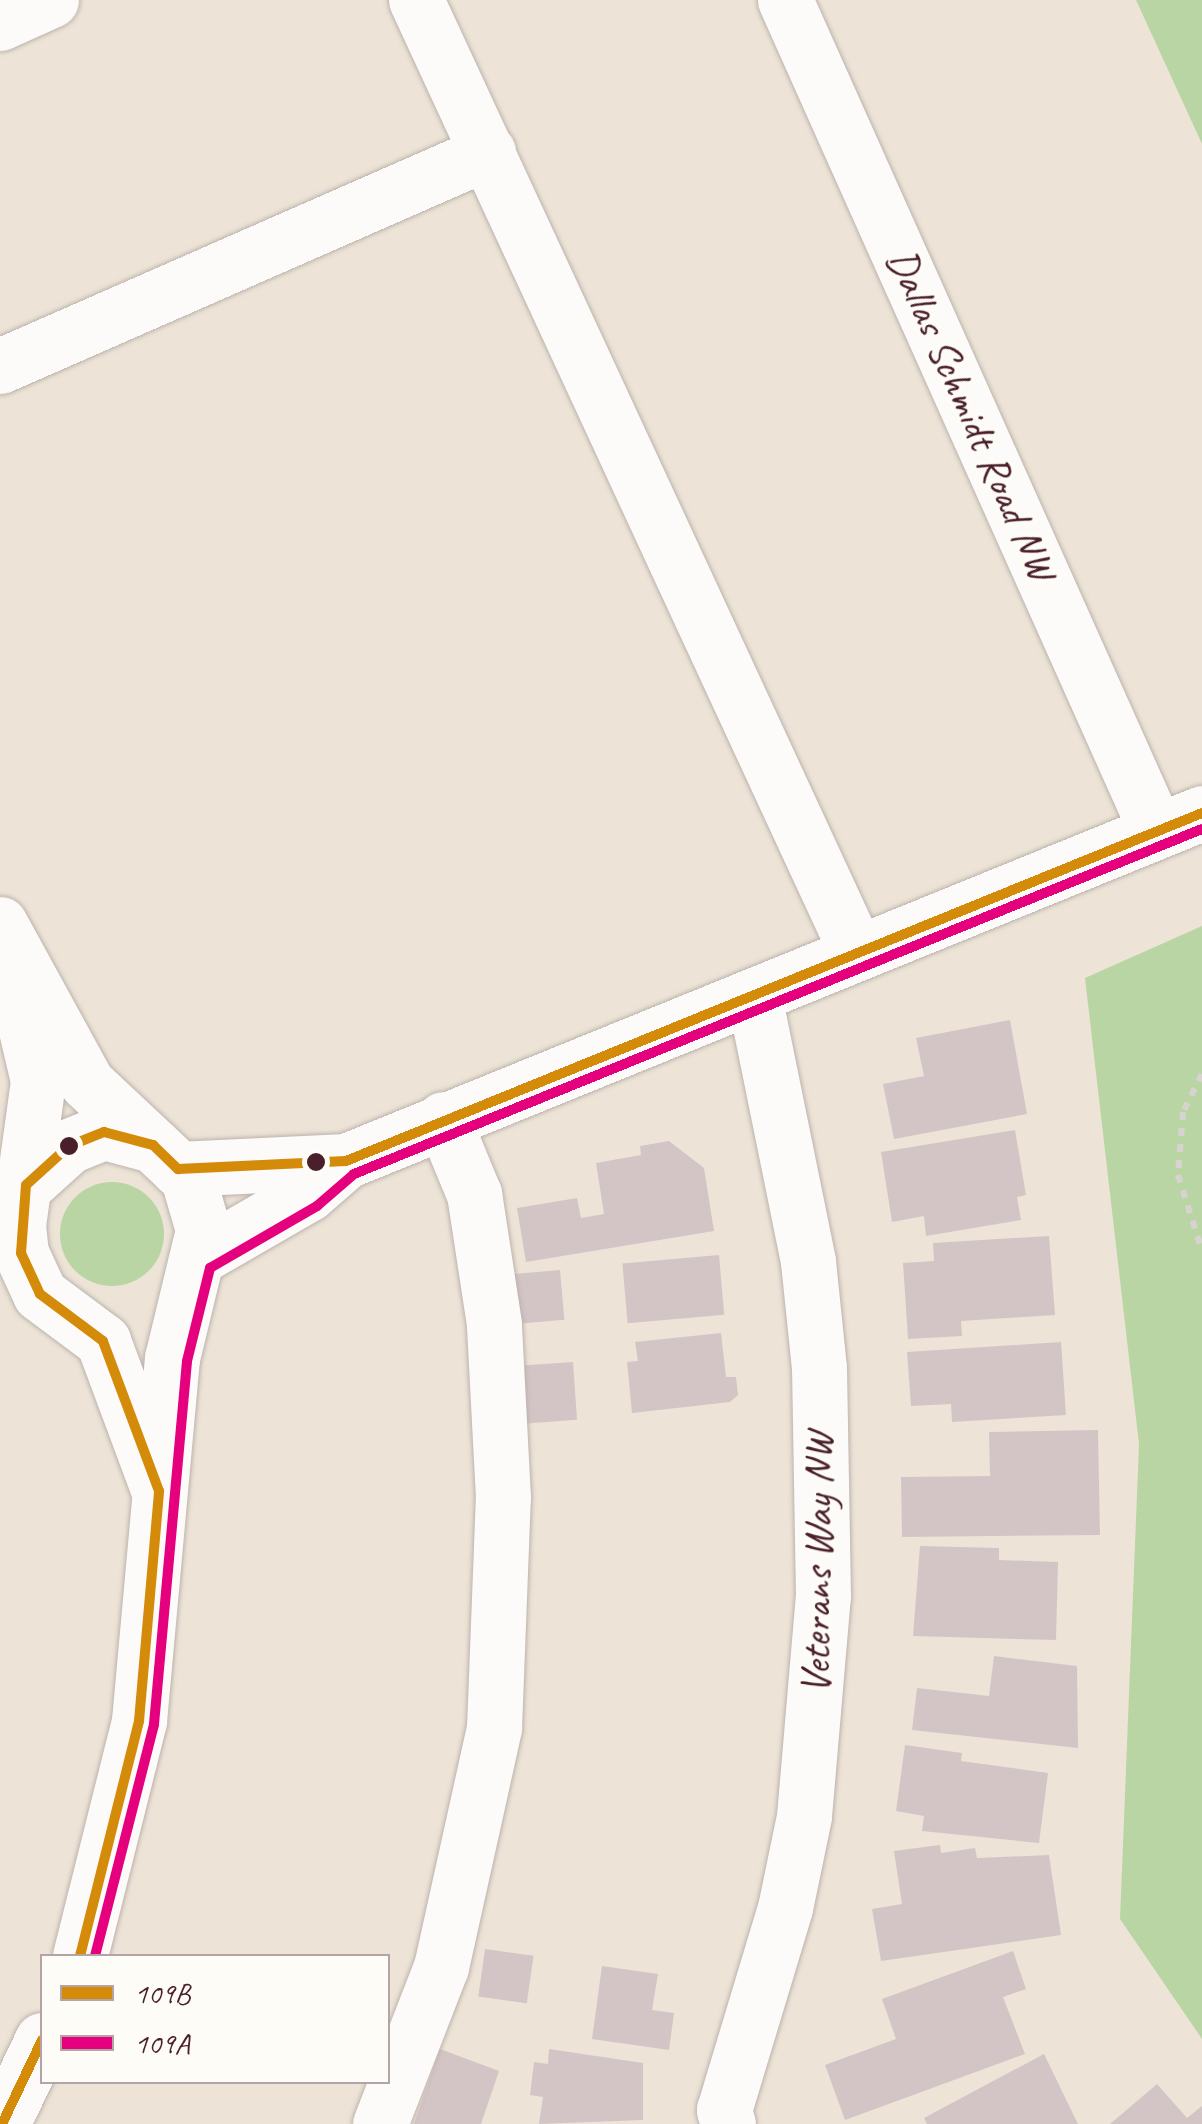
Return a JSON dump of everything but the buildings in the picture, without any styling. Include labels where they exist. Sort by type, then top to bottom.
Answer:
[{"type":"street","points":[[0,23],[51,0]]},
{"type":"street","points":[[416,0],[857,953]]},
{"type":"street","name":"Dallas Schmidt Road NW","points":[[786,0],[1179,822]]},
{"type":"street","points":[[0,366],[488,152]]},
{"type":"street","points":[[35,1296],[105,1320],[136,1316],[195,1268],[308,1194],[346,1161],[1179,822]]},
{"type":"street","points":[[0,927],[87,1083],[188,1178],[203,1230],[176,1336],[169,1442],[158,1491],[139,1721],[81,1954]]},
{"type":"street","points":[[0,927],[38,1081],[16,1201],[21,1253],[35,1296],[103,1341],[158,1491]]},
{"type":"street","name":"Veterans Way NW","points":[[728,2124],[724,2110],[784,1908],[804,1816],[824,1596],[819,1368],[808,1261],[754,996]]},
{"type":"street","points":[[380,2124],[441,1967],[494,1728],[502,1498],[494,1324],[474,1194],[443,1119]]},
{"type":"street","points":[[16,1201],[68,1146],[104,1132],[166,1157],[346,1161]]},
{"type":"street","points":[[2,2124],[40,2044]]},
{"type":"path","points":[[1202,1074],[1183,1112],[1178,1174],[1202,1250]]},
{"type":"green space","points":[[1136,0],[1202,0],[1202,144]]},
{"type":"green space","points":[[1202,926],[1202,2039],[1120,1919],[1139,1444],[1085,978]]},
{"type":"green space","points":[[112,1182],[132,1186],[149,1197],[160,1214],[164,1234],[160,1254],[149,1271],[132,1282],[112,1286],[92,1282],[75,1271],[64,1254],[60,1234],[64,1214],[75,1197],[92,1186]]},
{"type":"transit line","name":"109B","points":[[81,1954],[139,1721],[159,1491],[103,1341],[40,1294],[21,1253],[26,1185],[69,1146],[104,1132],[153,1145],[178,1169],[346,1161],[1202,813]]},
{"type":"transit line","name":"109A","points":[[96,1954],[154,1724],[187,1361],[210,1268],[317,1206],[354,1174],[1202,829]]},
{"type":"transit line","name":"109B","points":[[2,2124],[40,2044]]}]
